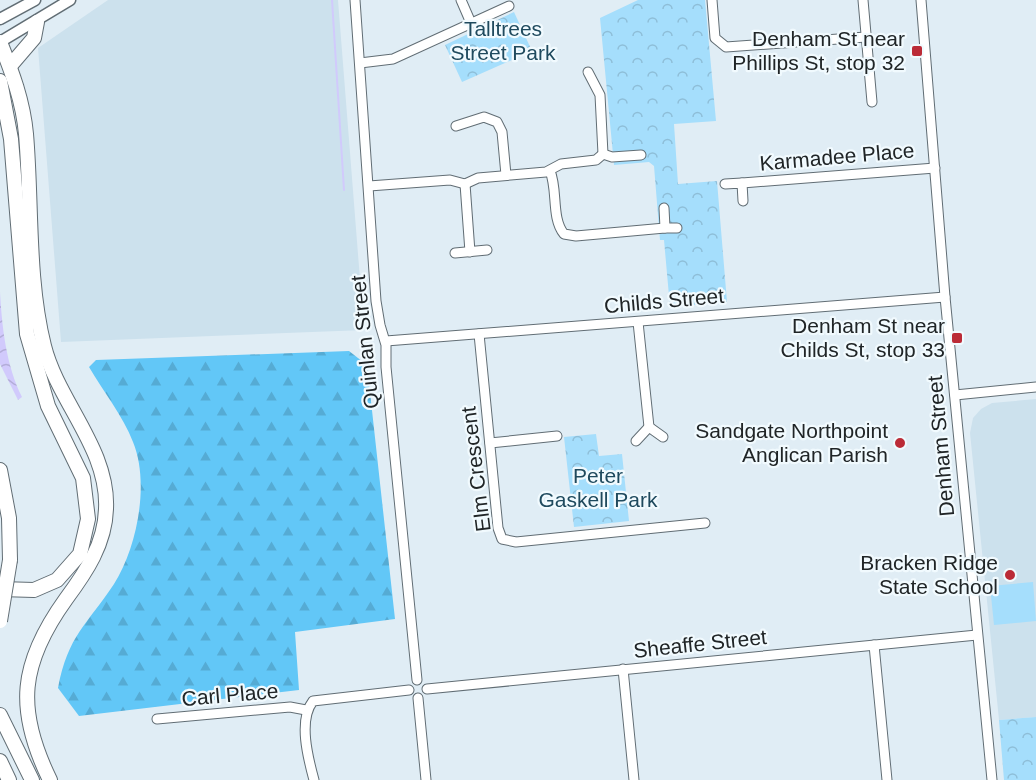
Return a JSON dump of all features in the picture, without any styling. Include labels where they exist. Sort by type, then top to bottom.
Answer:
[{"type":"highway","points":[[10,66],[34,38],[37,22]]},
{"type":"highway","points":[[0,42],[10,66],[26,133],[41,332],[53,374],[94,454],[106,496],[105,521],[95,555],[45,631],[29,671],[26,710],[33,740],[50,780]]},
{"type":"highway","points":[[0,81],[13,157],[27,334],[44,395],[83,478],[88,519],[80,554],[57,580],[34,590],[0,589]]},
{"type":"highway","points":[[0,470],[9,518],[10,560],[0,621]]},
{"type":"highway","points":[[0,715],[32,780]]},
{"type":"highway","points":[[0,761],[9,780]]},
{"type":"main road","points":[[0,20],[35,0]]},
{"type":"main road","points":[[0,42],[37,22],[70,0]]},
{"type":"street","name":"Quinlan Street","points":[[355,0],[376,301],[380,325],[386,341],[386,367],[417,680]]},
{"type":"street","points":[[461,0],[471,23]]},
{"type":"street","points":[[712,0],[715,38],[726,47],[866,37]]},
{"type":"street","points":[[864,0],[872,102]]},
{"type":"street","name":"Denham Street","points":[[921,0],[945,297],[992,780]]},
{"type":"street","points":[[360,63],[393,59],[509,6]]},
{"type":"street","points":[[588,72],[600,95],[603,154]]},
{"type":"street","points":[[456,126],[484,117],[495,120],[502,132],[506,175]]},
{"type":"street","points":[[369,186],[450,180],[465,184],[476,178],[550,171],[561,164],[596,160],[603,154]]},
{"type":"street","points":[[603,154],[612,157],[641,155]]},
{"type":"street","name":"Karmadee Place","points":[[725,184],[935,168]]},
{"type":"street","points":[[550,171],[555,186],[559,225],[567,235],[677,228]]},
{"type":"street","name":"Karmadee Place","points":[[742,183],[743,201]]},
{"type":"street","points":[[465,184],[470,252]]},
{"type":"street","points":[[664,208],[665,228]]},
{"type":"street","points":[[455,253],[487,250]]},
{"type":"street","name":"Childs Street","points":[[386,341],[945,297]]},
{"type":"street","points":[[638,322],[649,427],[663,437]]},
{"type":"street","name":"Elm Crescent","points":[[479,334],[498,528],[505,540],[516,542],[705,523]]},
{"type":"street","points":[[954,395],[1036,387]]},
{"type":"street","points":[[636,441],[649,427]]},
{"type":"street","points":[[490,443],[557,436]]},
{"type":"street","name":"Sheaffe Street","points":[[427,689],[977,634]]},
{"type":"street","points":[[874,645],[887,780]]},
{"type":"street","points":[[623,669],[634,780]]},
{"type":"street","points":[[417,680],[425,683],[427,689],[423,696],[418,698],[411,695],[409,690],[410,685],[417,680]]},
{"type":"street","points":[[315,780],[311,768],[306,710],[314,701],[409,690]]},
{"type":"street","points":[[418,698],[426,780]]},
{"type":"street","name":"Carl Place","points":[[157,719],[290,707],[306,710]]},
{"type":"shaded area","points":[[108,0],[338,0],[364,330],[61,342],[38,48]]},
{"type":"shaded area","name":"Bracken Ridge State School","points":[[1036,399],[1036,717],[999,720],[970,433],[973,418],[981,409],[992,403]]},
{"type":"green space","points":[[638,0],[705,0],[716,121],[674,124],[678,184],[717,181],[727,302],[670,307],[664,240],[660,240],[654,166],[649,162],[614,165],[600,18]]},
{"type":"green space","name":"Talltrees Street Park","points":[[514,12],[532,51],[462,82],[445,45]]},
{"type":"green space","points":[[349,351],[367,365],[395,619],[295,632],[299,690],[79,716],[58,688],[62,670],[73,643],[122,569],[135,534],[141,495],[138,458],[129,432],[89,367],[96,360]]},
{"type":"green space","name":"Peter Gaskell Park","points":[[596,434],[599,456],[622,454],[629,521],[574,527],[564,437]]},
{"type":"green space","points":[[1033,582],[1036,621],[994,625],[990,586]]},
{"type":"green space","points":[[1036,717],[1036,780],[1004,780],[999,720]]},
{"type":"water","points":[[0,292],[9,359],[22,397],[18,400],[0,364]]},
{"type":"waterway","points":[[332,0],[344,190]]},
{"type":"place","name":"Denham St near Phillips St, stop 32","points":[[917,51]]},
{"type":"place","name":"Denham St near Childs St, stop 33","points":[[957,338]]},
{"type":"place","name":"Sandgate Northpoint Anglican Parish","points":[[900,443]]},
{"type":"place","name":"Bracken Ridge State School","points":[[1010,575]]}]
